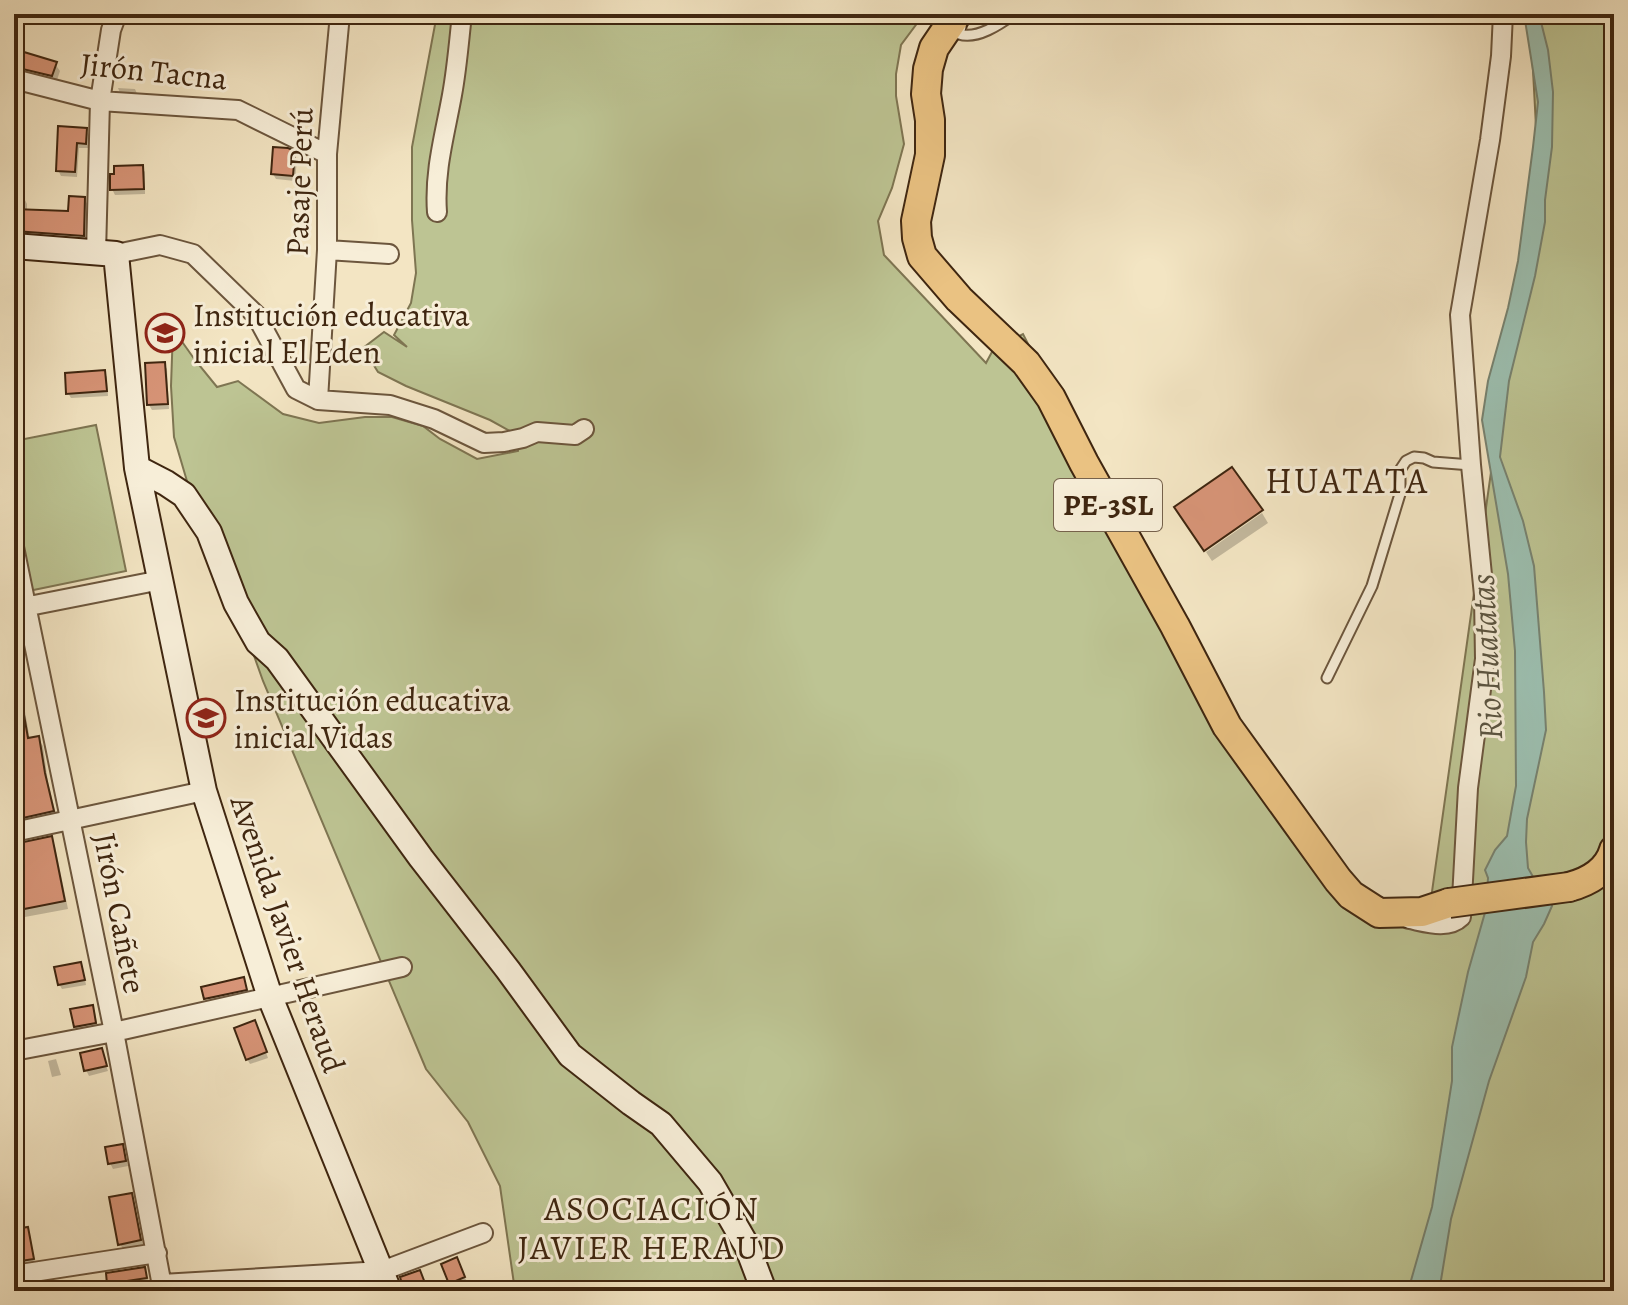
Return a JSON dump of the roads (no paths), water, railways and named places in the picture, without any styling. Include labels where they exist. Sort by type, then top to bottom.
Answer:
[{"type":"main road","name":"PE-3SL","points":[[957,14],[934,48],[928,69],[926,94],[930,155],[916,221],[922,256],[959,299],[1026,363],[1051,398],[1227,726],[1338,880],[1351,895],[1379,913]]},
{"type":"main road","points":[[14,246],[106,254]]},
{"type":"main road","name":"Avenida Javier Heraud","points":[[106,254],[137,468],[204,791],[270,997],[386,1281]]},
{"type":"main road","points":[[137,468],[184,495],[209,532],[236,603],[258,642],[277,659],[421,858],[570,1055],[661,1124],[710,1182],[747,1246],[764,1291]]},
{"type":"main road","points":[[1379,913],[1422,912],[1449,903],[1569,887],[1587,882],[1600,872],[1614,850]]},
{"type":"street","points":[[117,14],[111,30],[100,101],[106,254],[160,245],[193,254],[256,315],[296,389],[318,400],[390,405],[434,419],[484,443],[504,442],[537,432],[575,435],[584,429]]},
{"type":"street","name":"Pasaje Perú","points":[[318,400],[327,250],[327,154],[340,14]]},
{"type":"street","points":[[437,212],[435,193],[439,159],[452,94],[462,14]]},
{"type":"street","points":[[1379,913],[1438,924],[1456,922],[1461,917],[1468,788],[1485,659],[1484,595],[1460,315],[1490,140],[1503,14]]},
{"type":"street","name":"Jirón Tacna","points":[[14,79],[100,101],[238,110],[327,154]]},
{"type":"street","points":[[327,250],[389,254]]},
{"type":"street","name":"Jirón Cañete","points":[[14,547],[20,608],[71,820],[163,1288]]},
{"type":"street","points":[[20,608],[161,580]]},
{"type":"street","points":[[14,832],[204,791]]},
{"type":"street","points":[[14,1051],[114,1032],[402,967]]},
{"type":"street","points":[[163,1288],[386,1281],[483,1233]]},
{"type":"street","points":[[14,1275],[157,1253]]},
{"type":"lane","points":[[970,14],[959,34],[967,37],[999,25],[1014,14]]},
{"type":"lane","points":[[1327,678],[1372,586],[1400,494],[1400,470],[1406,461],[1414,457],[1471,465]]},
{"type":"place","name":"Institución educativa inicial El Eden","points":[[165,333]]},
{"type":"place","name":"Institución educativa inicial Vidas","points":[[206,718]]},
{"type":"district","name":"HUATATA","points":[[1347,480]]},
{"type":"district","name":"ASOCIACIÓN JAVIER HERAUD","points":[[652,1228]]},
{"type":"water label","name":"Rio Huatatas","points":[[1486,657]]}]
